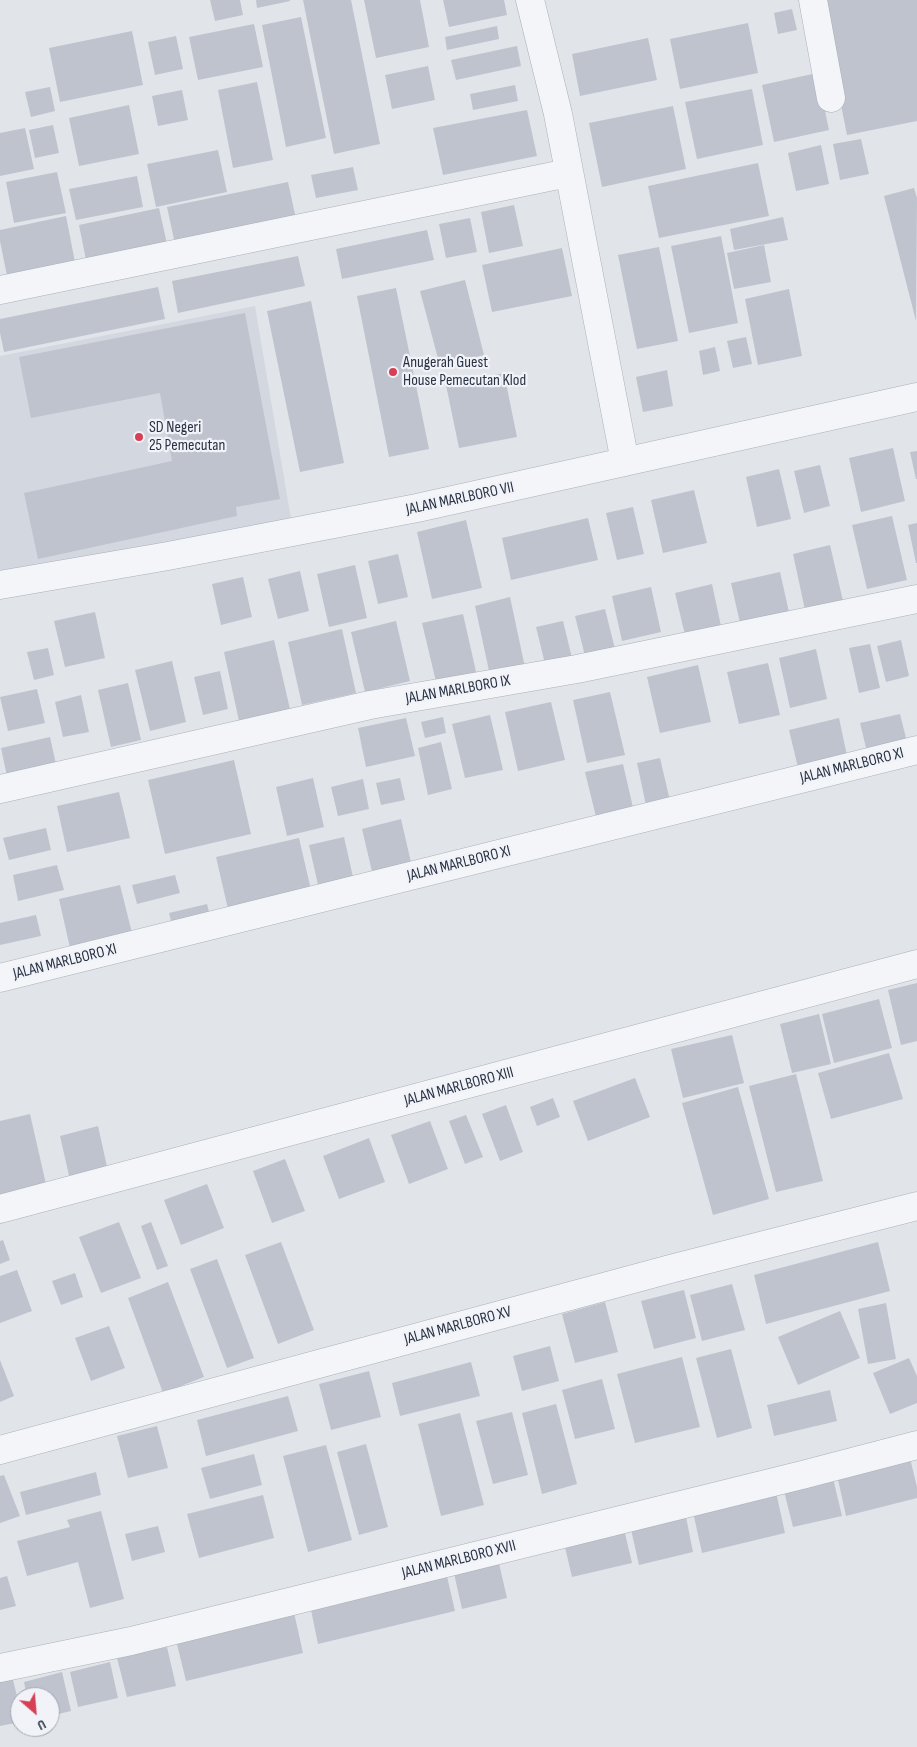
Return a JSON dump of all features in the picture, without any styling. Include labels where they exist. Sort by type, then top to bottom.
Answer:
[{"type":"street","points":[[530,0],[558,114],[625,462]]},
{"type":"street","points":[[814,0],[831,98]]},
{"type":"street","points":[[0,290],[568,173]]},
{"type":"street","name":"JALAN MARLBORO VII","points":[[0,585],[304,530],[463,498],[917,397]]},
{"type":"street","name":"JALAN MARLBORO IX","points":[[0,789],[370,705],[577,669],[917,599]]},
{"type":"street","name":"JALAN MARLBORO XI","points":[[0,978],[917,750]]},
{"type":"street","name":"JALAN MARLBORO XIII","points":[[0,1209],[917,964]]},
{"type":"street","name":"JALAN MARLBORO XV","points":[[0,1450],[655,1273],[917,1206]]},
{"type":"street","name":"JALAN MARLBORO XVII","points":[[0,1668],[131,1641],[917,1445]]},
{"type":"shaded area","name":"SD Negeri 25 Pemecutan","points":[[255,306],[291,519],[0,574],[0,356]]},
{"type":"building","points":[[210,0],[240,0],[243,15],[215,21]]},
{"type":"building","points":[[256,0],[290,0],[290,1],[257,8]]},
{"type":"building","points":[[303,0],[351,0],[380,144],[334,154]]},
{"type":"building","points":[[364,0],[420,0],[429,47],[376,58]]},
{"type":"building","points":[[443,0],[504,0],[507,15],[449,27]]},
{"type":"building","points":[[820,0],[917,0],[917,121],[847,135]]},
{"type":"building","points":[[792,9],[797,30],[778,34],[774,13]]},
{"type":"building","points":[[301,17],[326,138],[286,147],[262,25]]},
{"type":"building","points":[[748,23],[758,73],[680,89],[670,39]]},
{"type":"building","points":[[254,24],[263,67],[198,80],[189,37]]},
{"type":"building","points":[[497,26],[499,39],[447,50],[445,37]]},
{"type":"building","points":[[132,31],[143,85],[60,102],[49,48]]},
{"type":"building","points":[[176,36],[183,69],[155,75],[148,42]]},
{"type":"building","points":[[648,38],[657,80],[580,96],[572,54]]},
{"type":"building","points":[[517,46],[521,66],[456,80],[451,60]]},
{"type":"building","points":[[428,66],[435,100],[392,109],[385,75]]},
{"type":"building","points":[[817,73],[829,130],[774,142],[762,85]]},
{"type":"building","points":[[257,82],[273,160],[233,168],[218,90]]},
{"type":"building","points":[[515,85],[518,101],[473,110],[470,94]]},
{"type":"building","points":[[50,87],[55,111],[31,117],[25,92]]},
{"type":"building","points":[[752,89],[763,145],[697,159],[685,102]]},
{"type":"building","points":[[182,90],[188,120],[158,126],[152,96]]},
{"type":"building","points":[[129,105],[139,154],[79,166],[69,118]]},
{"type":"building","points":[[673,106],[686,169],[602,187],[589,123]]},
{"type":"building","points":[[527,110],[537,156],[443,175],[433,128]]},
{"type":"building","points":[[53,125],[59,153],[35,158],[29,130]]},
{"type":"building","points":[[25,128],[34,169],[0,176],[0,133]]},
{"type":"building","points":[[861,139],[869,174],[840,180],[833,144]]},
{"type":"building","points":[[821,145],[829,184],[796,191],[788,153]]},
{"type":"building","points":[[218,150],[227,192],[156,207],[147,164]]},
{"type":"building","points":[[758,163],[769,216],[659,238],[648,186]]},
{"type":"building","points":[[353,167],[358,190],[316,198],[311,175]]},
{"type":"building","points":[[57,172],[66,213],[14,223],[6,182]]},
{"type":"building","points":[[137,176],[143,207],[76,220],[69,189]]},
{"type":"building","points":[[288,182],[296,219],[175,244],[167,207]]},
{"type":"building","points":[[914,188],[917,198],[916,321],[884,196]]},
{"type":"building","points":[[514,205],[523,246],[489,253],[481,212]]},
{"type":"building","points":[[159,208],[167,244],[86,260],[79,225]]},
{"type":"building","points":[[66,216],[75,262],[7,276],[0,241],[0,230]]},
{"type":"building","points":[[783,217],[788,240],[734,250],[730,229]]},
{"type":"building","points":[[470,218],[477,252],[446,258],[439,224]]},
{"type":"building","points":[[427,230],[434,260],[342,279],[336,249]]},
{"type":"building","points":[[721,236],[738,323],[689,333],[671,246]]},
{"type":"building","points":[[764,245],[771,282],[734,289],[727,253]]},
{"type":"building","points":[[659,247],[678,341],[637,349],[618,255]]},
{"type":"building","points":[[562,248],[572,296],[492,312],[482,265]]},
{"type":"building","points":[[298,256],[305,286],[178,313],[172,281]]},
{"type":"building","points":[[465,280],[484,355],[440,366],[420,291]]},
{"type":"building","points":[[158,287],[165,319],[4,352],[0,333],[0,319]]},
{"type":"building","name":"Anugerah Guest House Pemecutan Klod","points":[[396,288],[429,449],[389,457],[357,296]]},
{"type":"building","points":[[789,289],[802,356],[758,365],[745,299]]},
{"type":"building","points":[[311,301],[344,463],[300,472],[267,311]]},
{"type":"building","name":"SD Negeri 25 Pemecutan","points":[[245,313],[280,499],[236,507],[237,516],[38,559],[24,493],[172,461],[160,393],[31,418],[19,357]]},
{"type":"building","points":[[746,337],[752,364],[733,368],[727,341]]},
{"type":"building","points":[[715,347],[720,371],[703,375],[699,351]]},
{"type":"building","points":[[667,370],[673,406],[643,412],[636,377]]},
{"type":"building","points":[[504,373],[517,437],[459,448],[446,385]]},
{"type":"building","points":[[893,448],[905,501],[861,512],[849,458]]},
{"type":"building","points":[[917,451],[917,479],[916,479],[910,452]]},
{"type":"building","points":[[820,465],[830,506],[804,513],[794,471]]},
{"type":"building","points":[[779,469],[791,519],[757,527],[746,477]]},
{"type":"building","points":[[694,490],[707,543],[663,553],[651,500]]},
{"type":"building","points":[[633,507],[644,554],[617,560],[606,513]]},
{"type":"building","points":[[892,516],[907,580],[867,589],[852,525]]},
{"type":"building","points":[[588,518],[598,560],[511,580],[502,538]]},
{"type":"building","points":[[466,520],[482,588],[432,599],[417,532]]},
{"type":"building","points":[[917,523],[917,563],[916,563],[908,525]]},
{"type":"building","points":[[830,545],[843,601],[805,610],[793,554]]},
{"type":"building","points":[[398,554],[408,597],[378,604],[368,561]]},
{"type":"building","points":[[355,565],[367,618],[329,627],[317,574]]},
{"type":"building","points":[[300,571],[309,611],[278,619],[268,579]]},
{"type":"building","points":[[780,572],[791,621],[742,632],[731,583]]},
{"type":"building","points":[[243,577],[252,617],[221,625],[212,584]]},
{"type":"building","points":[[712,584],[721,626],[685,635],[675,593]]},
{"type":"building","points":[[651,587],[661,632],[622,641],[612,596]]},
{"type":"building","points":[[510,597],[526,672],[491,680],[475,606]]},
{"type":"building","points":[[605,609],[615,649],[585,656],[575,616]]},
{"type":"building","points":[[95,612],[105,658],[65,667],[54,621]]},
{"type":"building","points":[[463,614],[477,676],[437,686],[422,623]]},
{"type":"building","points":[[396,621],[410,681],[365,692],[351,632]]},
{"type":"building","points":[[563,621],[573,662],[546,668],[536,627]]},
{"type":"building","points":[[342,629],[356,693],[302,705],[288,642]]},
{"type":"building","points":[[274,640],[290,709],[239,721],[224,652]]},
{"type":"building","points":[[901,640],[909,676],[886,682],[877,646]]},
{"type":"building","points":[[870,644],[880,688],[859,693],[849,648]]},
{"type":"building","points":[[48,648],[54,675],[34,680],[27,652]]},
{"type":"building","points":[[816,649],[827,699],[790,708],[779,658]]},
{"type":"building","points":[[172,661],[186,722],[150,731],[135,670]]},
{"type":"building","points":[[768,663],[780,715],[739,724],[727,672]]},
{"type":"building","points":[[698,665],[711,722],[660,733],[647,677]]},
{"type":"building","points":[[220,671],[228,709],[203,715],[194,677]]},
{"type":"building","points":[[128,683],[141,740],[111,747],[98,690]]},
{"type":"building","points":[[37,689],[45,723],[8,731],[0,697]]},
{"type":"building","points":[[610,692],[625,755],[587,763],[573,700]]},
{"type":"building","points":[[81,695],[89,732],[63,737],[55,702]]},
{"type":"building","points":[[551,702],[565,760],[518,771],[505,712]]},
{"type":"building","points":[[900,714],[908,746],[868,756],[860,723]]},
{"type":"building","points":[[490,715],[503,770],[465,778],[452,724]]},
{"type":"building","points":[[443,717],[446,733],[425,738],[421,722]]},
{"type":"building","points":[[406,718],[415,756],[366,767],[358,728]]},
{"type":"building","points":[[839,718],[849,765],[800,776],[789,730]]},
{"type":"building","points":[[50,737],[57,769],[8,781],[1,748]]},
{"type":"building","points":[[441,742],[452,789],[428,795],[418,748]]},
{"type":"building","points":[[660,758],[671,805],[647,810],[637,763]]},
{"type":"building","points":[[234,760],[251,834],[165,854],[148,780]]},
{"type":"building","points":[[623,764],[634,812],[597,821],[585,772]]},
{"type":"building","points":[[313,778],[324,827],[287,836],[276,787]]},
{"type":"building","points":[[400,778],[405,800],[381,805],[376,783]]},
{"type":"building","points":[[363,779],[369,809],[338,816],[331,787]]},
{"type":"building","points":[[119,792],[130,838],[67,852],[57,806]]},
{"type":"building","points":[[401,819],[413,871],[374,880],[362,829]]},
{"type":"building","points":[[46,828],[51,850],[9,860],[3,838]]},
{"type":"building","points":[[344,837],[353,877],[318,885],[309,845]]},
{"type":"building","points":[[299,838],[311,890],[228,909],[216,857]]},
{"type":"building","points":[[57,865],[64,890],[18,901],[13,875]]},
{"type":"building","points":[[175,875],[180,893],[137,904],[132,885]]},
{"type":"building","points":[[120,885],[132,933],[70,948],[59,899]]},
{"type":"building","points":[[207,904],[212,924],[174,933],[169,913]]},
{"type":"building","points":[[36,915],[41,936],[0,945],[0,923]]},
{"type":"building","points":[[917,983],[917,1041],[901,1045],[888,990]]},
{"type":"building","points":[[879,999],[892,1048],[834,1063],[822,1014]]},
{"type":"building","points":[[819,1014],[831,1064],[792,1073],[780,1024]]},
{"type":"building","points":[[732,1035],[744,1083],[683,1098],[671,1049]]},
{"type":"building","points":[[889,1053],[903,1099],[831,1119],[818,1073]]},
{"type":"building","points":[[796,1074],[823,1181],[776,1192],[749,1086]]},
{"type":"building","points":[[635,1078],[650,1117],[588,1141],[573,1101]]},
{"type":"building","points":[[738,1087],[769,1199],[713,1215],[682,1103]]},
{"type":"building","points":[[553,1098],[560,1117],[537,1126],[530,1107]]},
{"type":"building","points":[[506,1105],[523,1152],[500,1161],[482,1114]]},
{"type":"building","points":[[30,1114],[46,1184],[0,1195],[0,1121]]},
{"type":"building","points":[[466,1115],[483,1157],[465,1164],[449,1121]]},
{"type":"building","points":[[430,1121],[448,1169],[409,1184],[391,1135]]},
{"type":"building","points":[[98,1126],[108,1171],[70,1180],[60,1136]]},
{"type":"building","points":[[369,1138],[385,1182],[339,1199],[323,1156]]},
{"type":"building","points":[[285,1159],[305,1211],[272,1223],[253,1171]]},
{"type":"building","points":[[207,1184],[224,1228],[181,1245],[164,1200]]},
{"type":"building","points":[[119,1222],[141,1278],[101,1293],[79,1237]]},
{"type":"building","points":[[151,1222],[168,1266],[157,1270],[141,1226]]},
{"type":"building","points":[[3,1240],[10,1260],[0,1264],[0,1241]]},
{"type":"building","points":[[281,1242],[314,1330],[278,1344],[245,1255]]},
{"type":"building","points":[[878,1242],[890,1291],[766,1324],[754,1275]]},
{"type":"building","points":[[217,1259],[254,1358],[227,1368],[190,1269]]},
{"type":"building","points":[[17,1270],[32,1311],[0,1323],[0,1276]]},
{"type":"building","points":[[75,1273],[83,1297],[61,1305],[52,1281]]},
{"type":"building","points":[[168,1282],[204,1377],[163,1393],[128,1298]]},
{"type":"building","points":[[732,1284],[745,1330],[702,1341],[690,1295]]},
{"type":"building","points":[[684,1290],[696,1338],[654,1349],[641,1301]]},
{"type":"building","points":[[605,1302],[618,1352],[575,1363],[562,1314]]},
{"type":"building","points":[[886,1303],[896,1359],[868,1364],[858,1309]]},
{"type":"building","points":[[840,1311],[860,1358],[798,1385],[778,1337]]},
{"type":"building","points":[[109,1326],[125,1368],[91,1381],[75,1338]]},
{"type":"building","points":[[550,1346],[559,1381],[522,1391],[513,1356]]},
{"type":"building","points":[[731,1349],[752,1428],[717,1438],[696,1358]]},
{"type":"building","points":[[682,1357],[700,1427],[635,1443],[617,1374]]},
{"type":"building","points":[[909,1358],[917,1376],[917,1403],[890,1414],[873,1373]]},
{"type":"building","points":[[0,1360],[14,1396],[0,1402]]},
{"type":"building","points":[[471,1362],[480,1396],[400,1416],[392,1383]]},
{"type":"building","points":[[369,1371],[381,1417],[331,1430],[319,1384]]},
{"type":"building","points":[[602,1379],[615,1429],[575,1439],[562,1390]]},
{"type":"building","points":[[830,1390],[837,1421],[774,1436],[767,1405]]},
{"type":"building","points":[[288,1396],[298,1431],[206,1456],[197,1420]]},
{"type":"building","points":[[556,1404],[577,1484],[542,1494],[522,1413]]},
{"type":"building","points":[[512,1412],[528,1475],[493,1484],[476,1421]]},
{"type":"building","points":[[460,1413],[484,1505],[441,1516],[418,1424]]},
{"type":"building","points":[[157,1426],[168,1468],[128,1478],[117,1436]]},
{"type":"building","points":[[366,1444],[388,1527],[359,1535],[337,1452]]},
{"type":"building","points":[[326,1445],[352,1540],[308,1552],[283,1456]]},
{"type":"building","points":[[254,1454],[262,1485],[210,1499],[201,1468]]},
{"type":"building","points":[[910,1458],[917,1487],[917,1498],[846,1516],[837,1475]]},
{"type":"building","points":[[96,1472],[101,1495],[26,1515],[20,1492]]},
{"type":"building","points":[[4,1475],[20,1516],[0,1523],[0,1476]]},
{"type":"building","points":[[833,1478],[842,1516],[793,1527],[784,1491]]},
{"type":"building","points":[[776,1492],[785,1533],[702,1553],[693,1512]]},
{"type":"building","points":[[263,1495],[274,1538],[199,1558],[187,1514]]},
{"type":"building","points":[[101,1511],[124,1599],[90,1608],[78,1562],[27,1576],[17,1541],[70,1527],[67,1520]]},
{"type":"building","points":[[685,1512],[693,1552],[639,1565],[630,1525]]},
{"type":"building","points":[[158,1526],[165,1552],[132,1561],[125,1534]]},
{"type":"building","points":[[624,1529],[632,1563],[572,1577],[564,1543]]},
{"type":"building","points":[[498,1559],[507,1598],[462,1609],[453,1569]]},
{"type":"building","points":[[446,1572],[455,1611],[318,1644],[310,1605]]},
{"type":"building","points":[[7,1576],[16,1606],[0,1610],[0,1578]]},
{"type":"building","points":[[293,1608],[303,1653],[186,1681],[175,1636]]},
{"type":"building","points":[[167,1647],[176,1686],[127,1697],[117,1658]]},
{"type":"building","points":[[110,1662],[118,1698],[78,1707],[70,1672]]},
{"type":"building","points":[[62,1672],[71,1711],[60,1714],[60,1687],[25,1687],[24,1682]]},
{"type":"building","points":[[12,1676],[15,1687],[10,1687],[10,1724],[0,1726],[0,1679]]},
{"type":"place","name":"Anugerah Guest House Pemecutan Klod","points":[[393,372]]},
{"type":"place","name":"SD Negeri 25 Pemecutan","points":[[139,437]]}]
